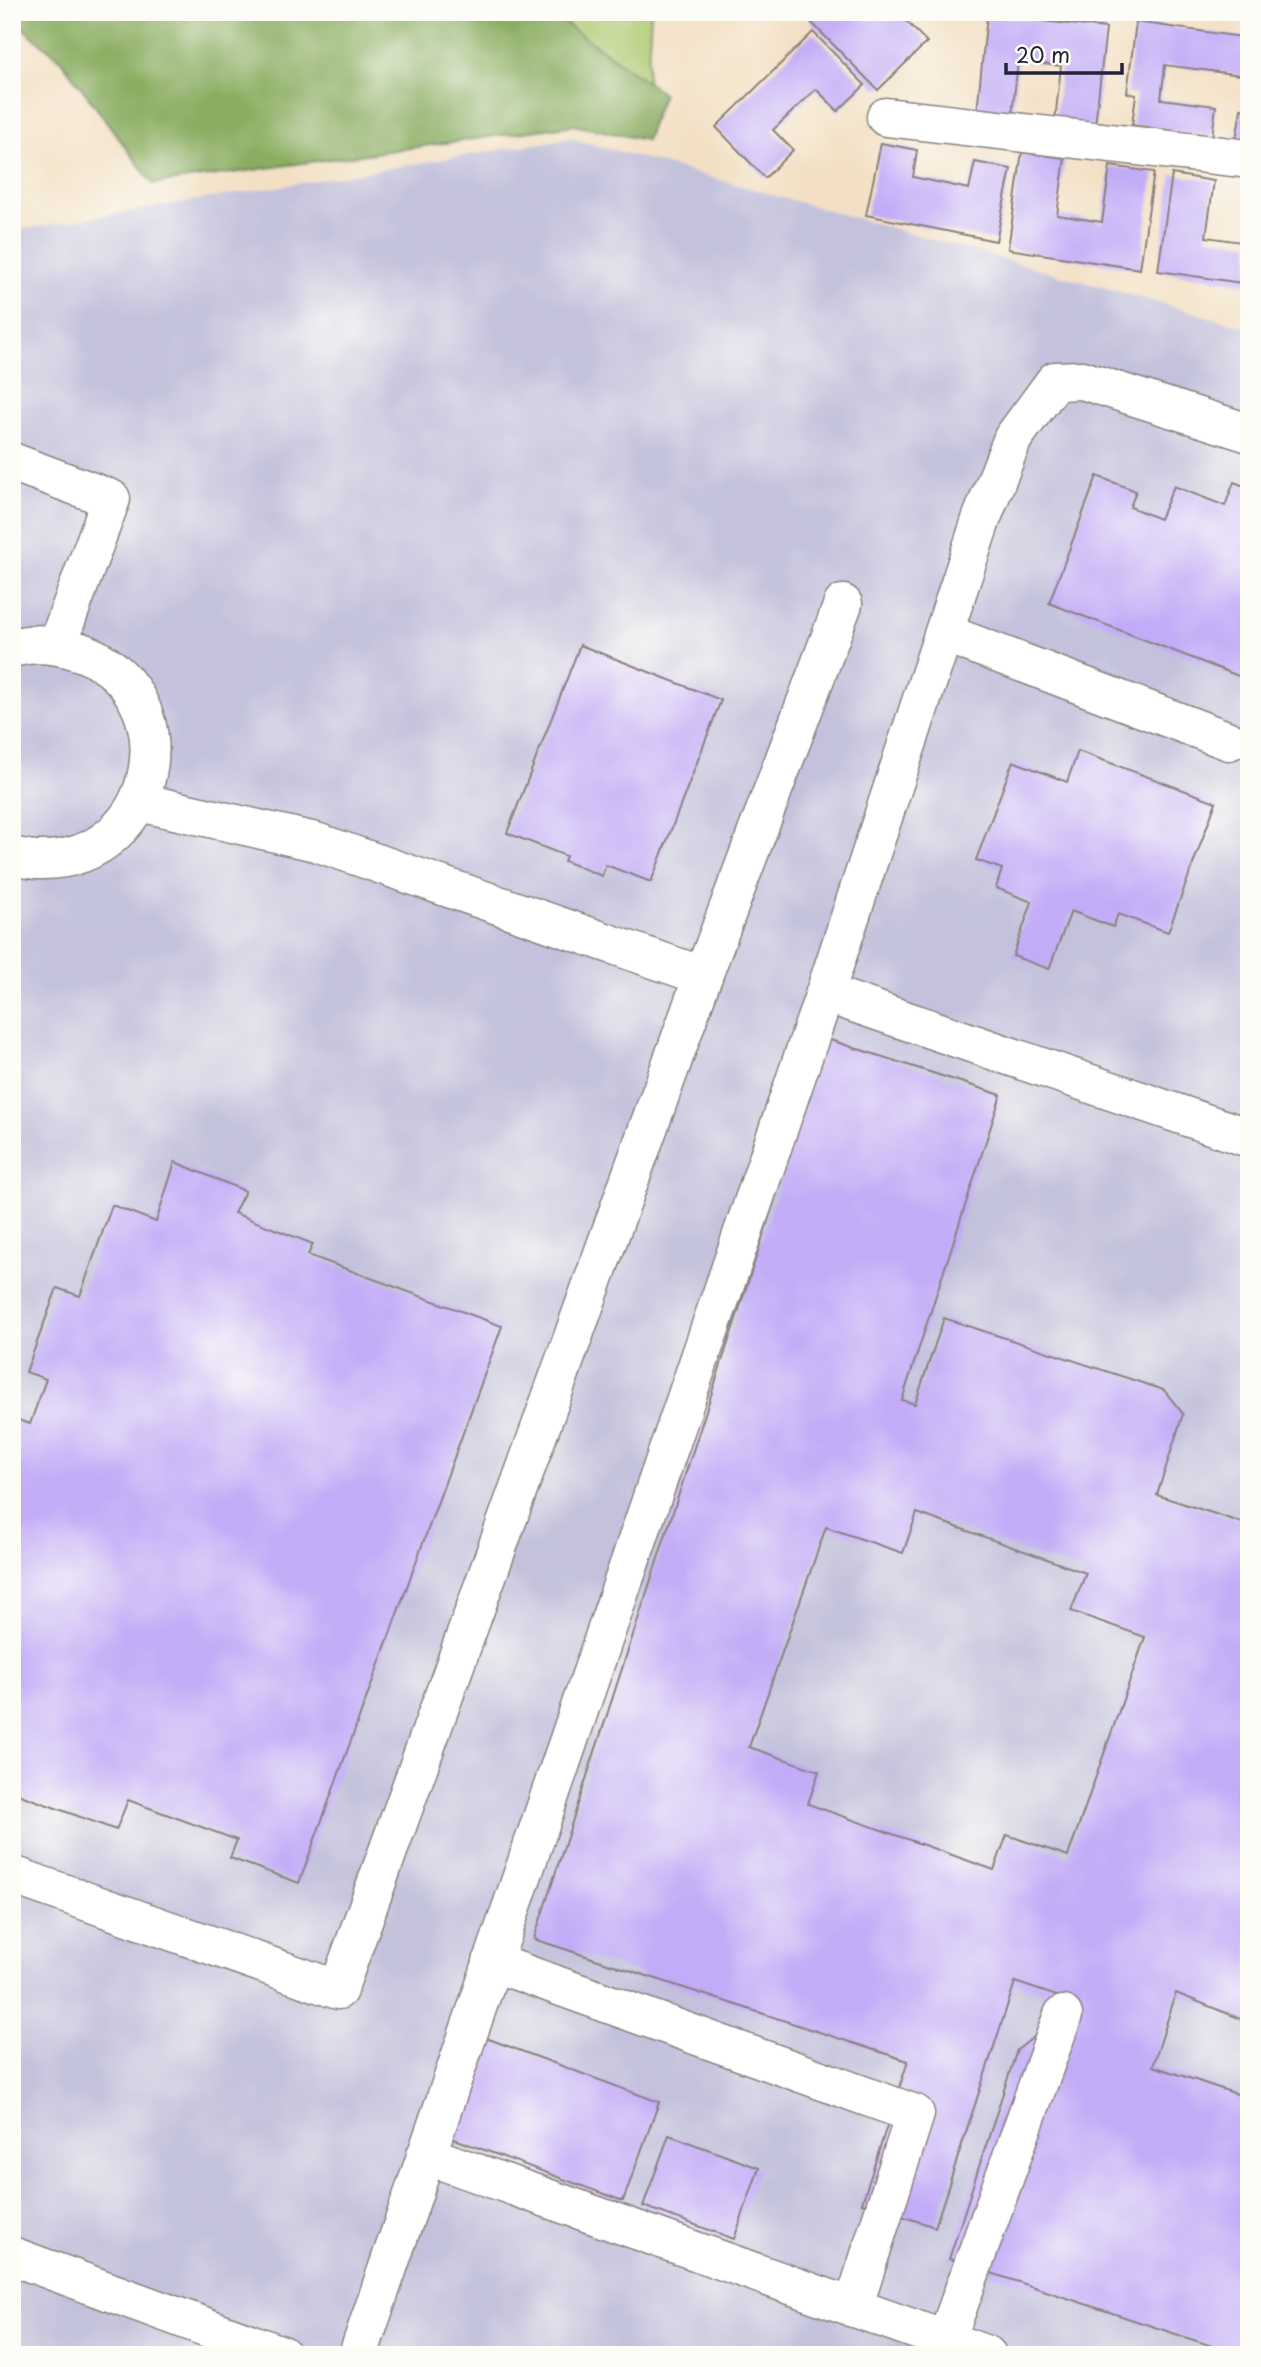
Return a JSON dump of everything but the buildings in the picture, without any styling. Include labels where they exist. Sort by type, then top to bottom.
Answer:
[{"type":"street","points":[[886,117],[1249,159]]},
{"type":"street","points":[[358,2355],[825,993],[981,520],[1013,438],[1055,381],[1082,380],[1249,433]]},
{"type":"street","points":[[12,462],[111,499],[57,645]]},
{"type":"street","points":[[12,1875],[338,1990],[704,976],[843,604]]},
{"type":"street","points":[[944,633],[1229,741]]},
{"type":"street","points":[[12,649],[21,645],[57,645],[90,655],[118,675],[138,702],[149,735],[150,769],[139,802],[121,827],[97,846],[69,857],[38,860],[12,856]]},
{"type":"street","points":[[139,802],[316,842],[704,976]]},
{"type":"street","points":[[825,993],[1249,1138]]},
{"type":"street","points":[[492,1962],[915,2114],[853,2308]]},
{"type":"street","points":[[946,2340],[1063,2015]]},
{"type":"street","points":[[426,2155],[987,2355]]},
{"type":"street","points":[[12,2256],[282,2355]]},
{"type":"shaded area","points":[[570,138],[1249,328],[1249,2355],[12,2355],[12,231]]},
{"type":"green space","points":[[12,12],[549,12],[663,93],[646,140],[574,125],[153,184],[60,59],[12,19]]},
{"type":"green space","points":[[549,12],[651,12],[647,82]]}]
